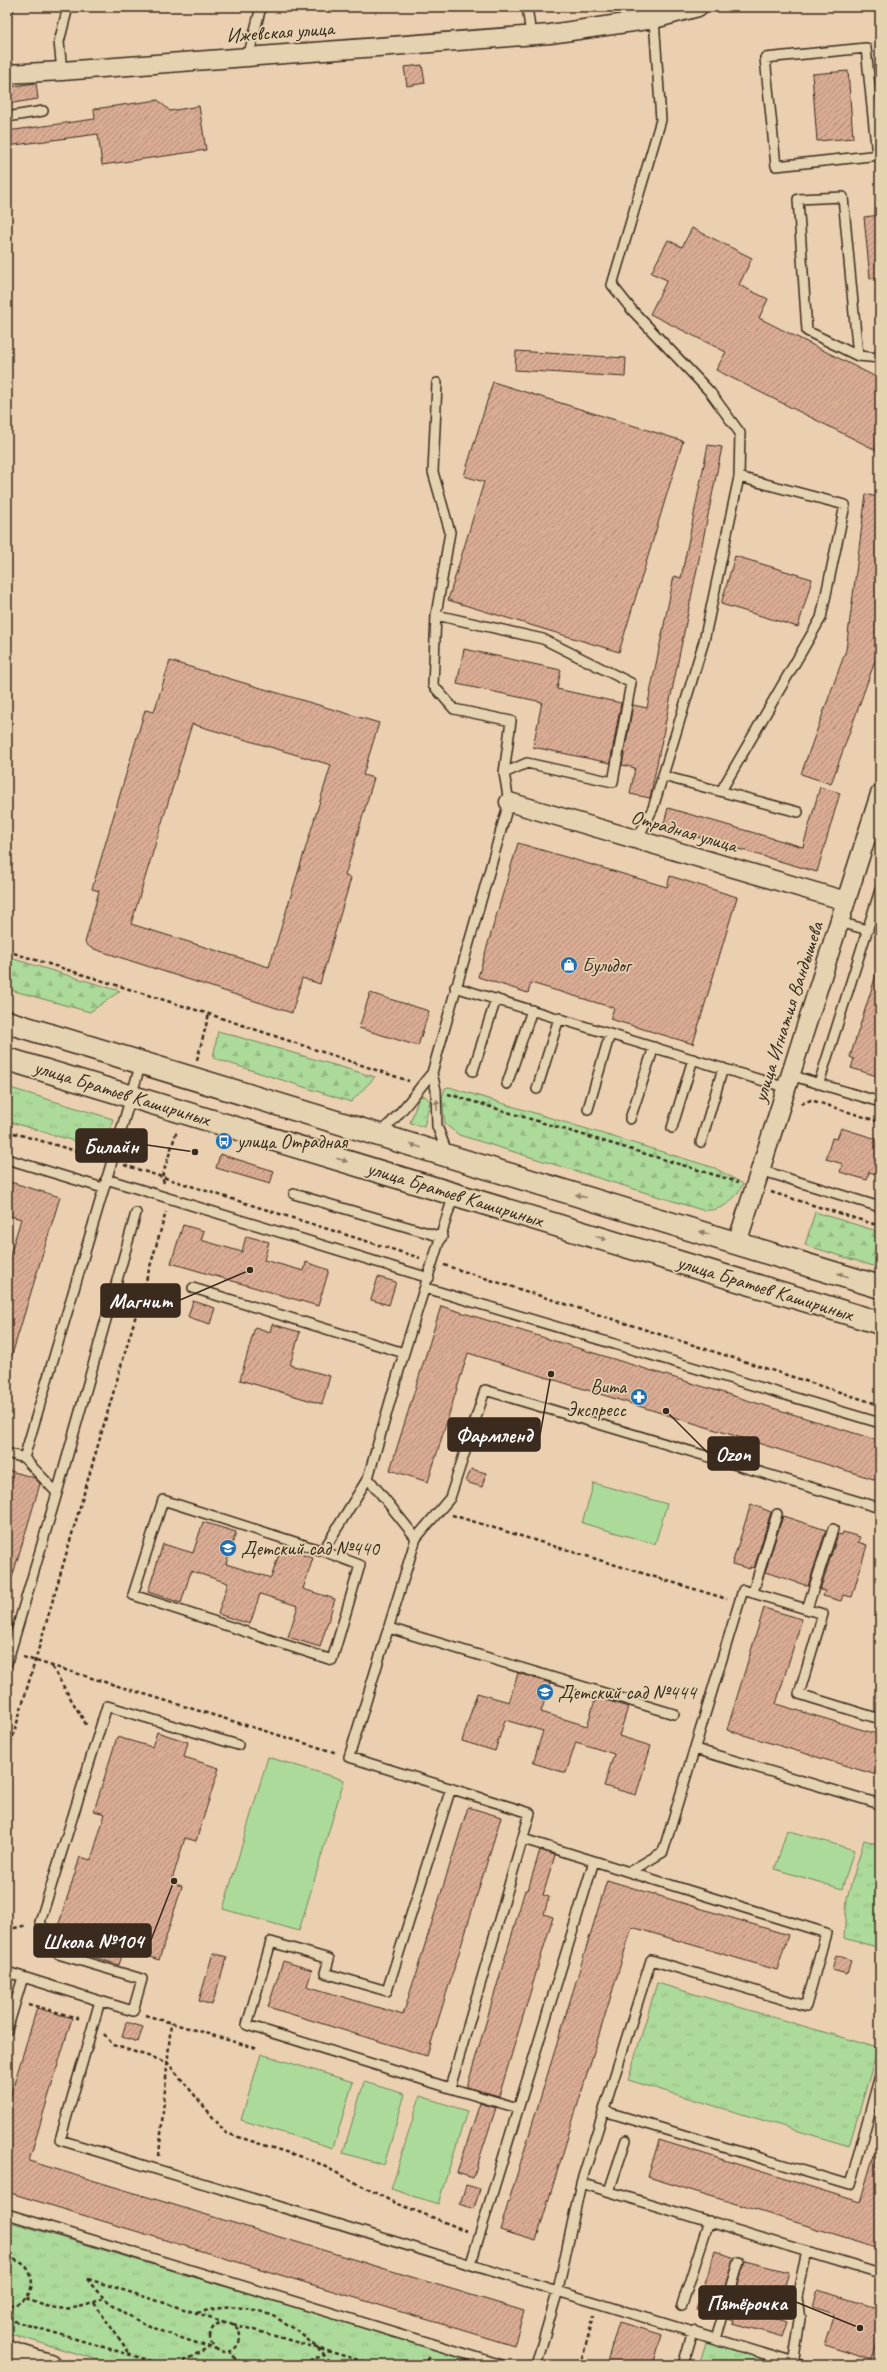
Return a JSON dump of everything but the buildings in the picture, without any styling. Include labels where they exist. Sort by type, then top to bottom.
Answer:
[{"type":"main road","name":"улица Братьев Кашириных","points":[[7,1022],[880,1287]]},
{"type":"main road","name":"улица Братьев Кашириных","points":[[7,1059],[880,1323]]},
{"type":"main road","points":[[7,2352],[49,2365]]},
{"type":"street","name":"Ижевская улица","points":[[7,74],[532,35],[654,19],[698,7]]},
{"type":"street","name":"улица Игнатия Вандышева","points":[[737,1243],[880,794]]},
{"type":"street","name":"Отрадная улица","points":[[509,802],[846,901]]},
{"type":"lane","points":[[7,12],[9,7]]},
{"type":"lane","points":[[62,71],[59,42],[68,7]]},
{"type":"lane","points":[[248,57],[262,7]]},
{"type":"lane","points":[[527,7],[532,35]]},
{"type":"lane","points":[[637,840],[653,808],[704,641],[740,477],[740,433],[710,392],[632,310],[612,285],[662,120],[654,19]]},
{"type":"lane","points":[[866,48],[879,156],[776,166],[765,58],[866,48]]},
{"type":"lane","points":[[7,117],[42,111]]},
{"type":"lane","points":[[858,356],[843,197],[798,199],[807,331],[858,356],[880,358]]},
{"type":"lane","points":[[436,382],[433,472],[450,532],[436,614],[433,685],[454,709],[511,722],[504,773],[509,802],[455,987],[432,1073],[436,1090],[437,1126],[449,1156]]},
{"type":"lane","points":[[721,791],[821,618],[846,505],[740,477]]},
{"type":"lane","points":[[436,614],[543,640],[631,683],[613,782],[527,763],[504,773]]},
{"type":"lane","points":[[663,776],[798,812]]},
{"type":"lane","points":[[819,1084],[880,890]]},
{"type":"lane","points":[[840,922],[868,930]]},
{"type":"lane","points":[[455,987],[723,1068],[789,1081],[819,1084],[880,1102]]},
{"type":"lane","points":[[473,1071],[496,999]]},
{"type":"lane","points":[[507,1084],[532,1010]]},
{"type":"lane","points":[[537,1088],[559,1018]]},
{"type":"lane","points":[[588,1108],[610,1034]]},
{"type":"lane","points":[[630,1119],[654,1047]]},
{"type":"lane","points":[[672,1128],[693,1059]]},
{"type":"lane","points":[[24,1458],[141,1063]]},
{"type":"lane","points":[[701,1142],[723,1068]]},
{"type":"lane","points":[[379,1134],[399,1116],[420,1085],[432,1073]]},
{"type":"lane","points":[[7,1159],[170,1199],[430,1278]]},
{"type":"lane","points":[[760,1170],[880,1206]]},
{"type":"lane","points":[[294,1194],[442,1238]]},
{"type":"lane","points":[[323,1551],[368,1478],[404,1353],[430,1278],[454,1194]]},
{"type":"lane","points":[[7,1663],[57,1493],[136,1213]]},
{"type":"lane","points":[[193,1288],[404,1353]]},
{"type":"lane","points":[[426,1288],[880,1423]]},
{"type":"lane","points":[[450,2088],[530,1812],[349,1757],[416,1538],[450,1498],[485,1390],[880,1508]]},
{"type":"lane","points":[[7,1453],[24,1458],[57,1493]]},
{"type":"lane","points":[[368,1478],[416,1538]]},
{"type":"lane","points":[[163,1500],[323,1551],[360,1565],[332,1660],[133,1595],[163,1500]]},
{"type":"lane","points":[[753,1592],[777,1514]]},
{"type":"lane","points":[[808,1610],[834,1529]]},
{"type":"lane","points":[[629,1872],[663,1852],[743,1590],[823,1614],[799,1694],[880,1719]]},
{"type":"lane","points":[[389,1628],[674,1714]]},
{"type":"lane","points":[[7,1972],[133,2011],[142,1979],[58,1954],[40,1922],[107,1706],[238,1745]]},
{"type":"lane","points":[[695,1749],[880,1804]]},
{"type":"lane","points":[[451,1788],[387,1991],[325,1973],[329,1959],[271,1942],[247,2026],[518,2108]]},
{"type":"lane","points":[[523,1839],[826,1933],[806,2006],[651,1960],[582,2183],[558,2290],[536,2365]]},
{"type":"lane","points":[[470,2263],[594,1861]]},
{"type":"lane","points":[[7,2030],[22,1977]]},
{"type":"lane","points":[[100,2001],[60,2140],[470,2263],[796,2364],[800,2320],[797,2298],[807,2251]]},
{"type":"lane","points":[[604,2111],[850,2185],[880,2075]]},
{"type":"lane","points":[[609,2191],[626,2140]]},
{"type":"lane","points":[[582,2183],[880,2274]]},
{"type":"lane","points":[[7,2214],[502,2365]]},
{"type":"lane","points":[[682,2305],[709,2221]]},
{"type":"lane","points":[[716,2338],[739,2262]]},
{"type":"lane","points":[[683,2365],[692,2331]]},
{"type":"path","points":[[7,951],[209,1014],[420,1085]]},
{"type":"path","points":[[436,1090],[880,1226]]},
{"type":"path","points":[[811,1100],[880,1122]]},
{"type":"path","points":[[7,1757],[170,1199],[162,1177]]},
{"type":"path","points":[[438,1511],[739,1603]]},
{"type":"path","points":[[10,1653],[349,1757]]},
{"type":"path","points":[[51,1666],[96,1742]]},
{"type":"path","points":[[7,1930],[40,1922]]},
{"type":"path","points":[[16,2000],[94,2023],[113,2045],[167,2062],[226,2133],[314,2161],[391,2201],[479,2236]]},
{"type":"path","points":[[133,2011],[258,2049]]},
{"type":"path","points":[[158,2169],[171,2023]]},
{"type":"path","points":[[7,2259],[22,2263],[31,2274],[32,2289],[26,2298],[18,2303],[7,2305]]},
{"type":"path","points":[[240,2365],[230,2351],[216,2349],[162,2332],[103,2298],[87,2279],[197,2312],[225,2322],[318,2347],[376,2365]]},
{"type":"path","points":[[26,2298],[54,2309],[71,2310],[94,2303],[103,2298]]},
{"type":"path","points":[[580,2365],[598,2302]]},
{"type":"path","points":[[94,2303],[130,2355]]},
{"type":"path","points":[[197,2312],[217,2307],[252,2310],[283,2319],[318,2347],[334,2365]]},
{"type":"path","points":[[7,2319],[165,2365]]},
{"type":"path","points":[[216,2349],[210,2340],[212,2329],[220,2323],[225,2322]]},
{"type":"path","points":[[230,2351],[237,2345],[240,2336],[233,2324]]},
{"type":"path","points":[[177,2365],[210,2347]]},
{"type":"path","points":[[296,2365],[325,2355]]},
{"type":"path","points":[[237,2361],[250,2365]]},
{"type":"green space","points":[[7,957],[120,991],[90,1012],[7,989]]},
{"type":"green space","points":[[218,1031],[375,1077],[351,1102],[213,1058]]},
{"type":"green space","points":[[7,1087],[113,1119],[104,1150],[7,1121]]},
{"type":"green space","points":[[449,1087],[715,1168],[743,1184],[736,1196],[727,1204],[716,1209],[702,1210],[459,1135],[445,1124],[442,1098],[445,1088]]},
{"type":"green space","points":[[425,1096],[430,1101],[424,1127],[410,1123],[419,1097]]},
{"type":"green space","points":[[815,1212],[880,1232],[880,1268],[805,1245]]},
{"type":"green space","points":[[594,1483],[667,1504],[655,1544],[582,1523]]},
{"type":"green space","points":[[268,1757],[344,1780],[299,1931],[223,1909]]},
{"type":"green space","points":[[787,1830],[854,1850],[842,1889],[775,1869]]},
{"type":"green space","points":[[864,1840],[880,1845],[880,1948],[844,1938],[847,1898]]},
{"type":"green space","points":[[657,1983],[878,2048],[849,2146],[628,2080]]},
{"type":"green space","points":[[261,2054],[353,2082],[333,2148],[241,2120]]},
{"type":"green space","points":[[364,2082],[405,2094],[384,2165],[343,2153]]},
{"type":"green space","points":[[420,2096],[467,2111],[438,2204],[391,2189]]},
{"type":"green space","points":[[7,2221],[486,2365],[115,2365],[7,2333]]},
{"type":"green space","points":[[707,2339],[781,2362],[783,2365],[699,2365]]},
{"type":"place","name":"Бульдог","points":[[569,965]]},
{"type":"place","name":"улица Отрадная","points":[[224,1141]]},
{"type":"place","name":"Билайн","points":[[195,1152]]},
{"type":"place","name":"Магнит","points":[[250,1270]]},
{"type":"place","name":"Фармленд","points":[[551,1374]]},
{"type":"place","name":"Вита Экспресс","points":[[639,1397]]},
{"type":"place","name":"Ozon","points":[[666,1411]]},
{"type":"place","name":"Детский сад №440","points":[[228,1548]]},
{"type":"place","name":"Детский сад №444","points":[[545,1692]]},
{"type":"place","name":"Школа №104","points":[[174,1881]]},
{"type":"place","name":"Пятёрочка","points":[[860,2328]]}]
